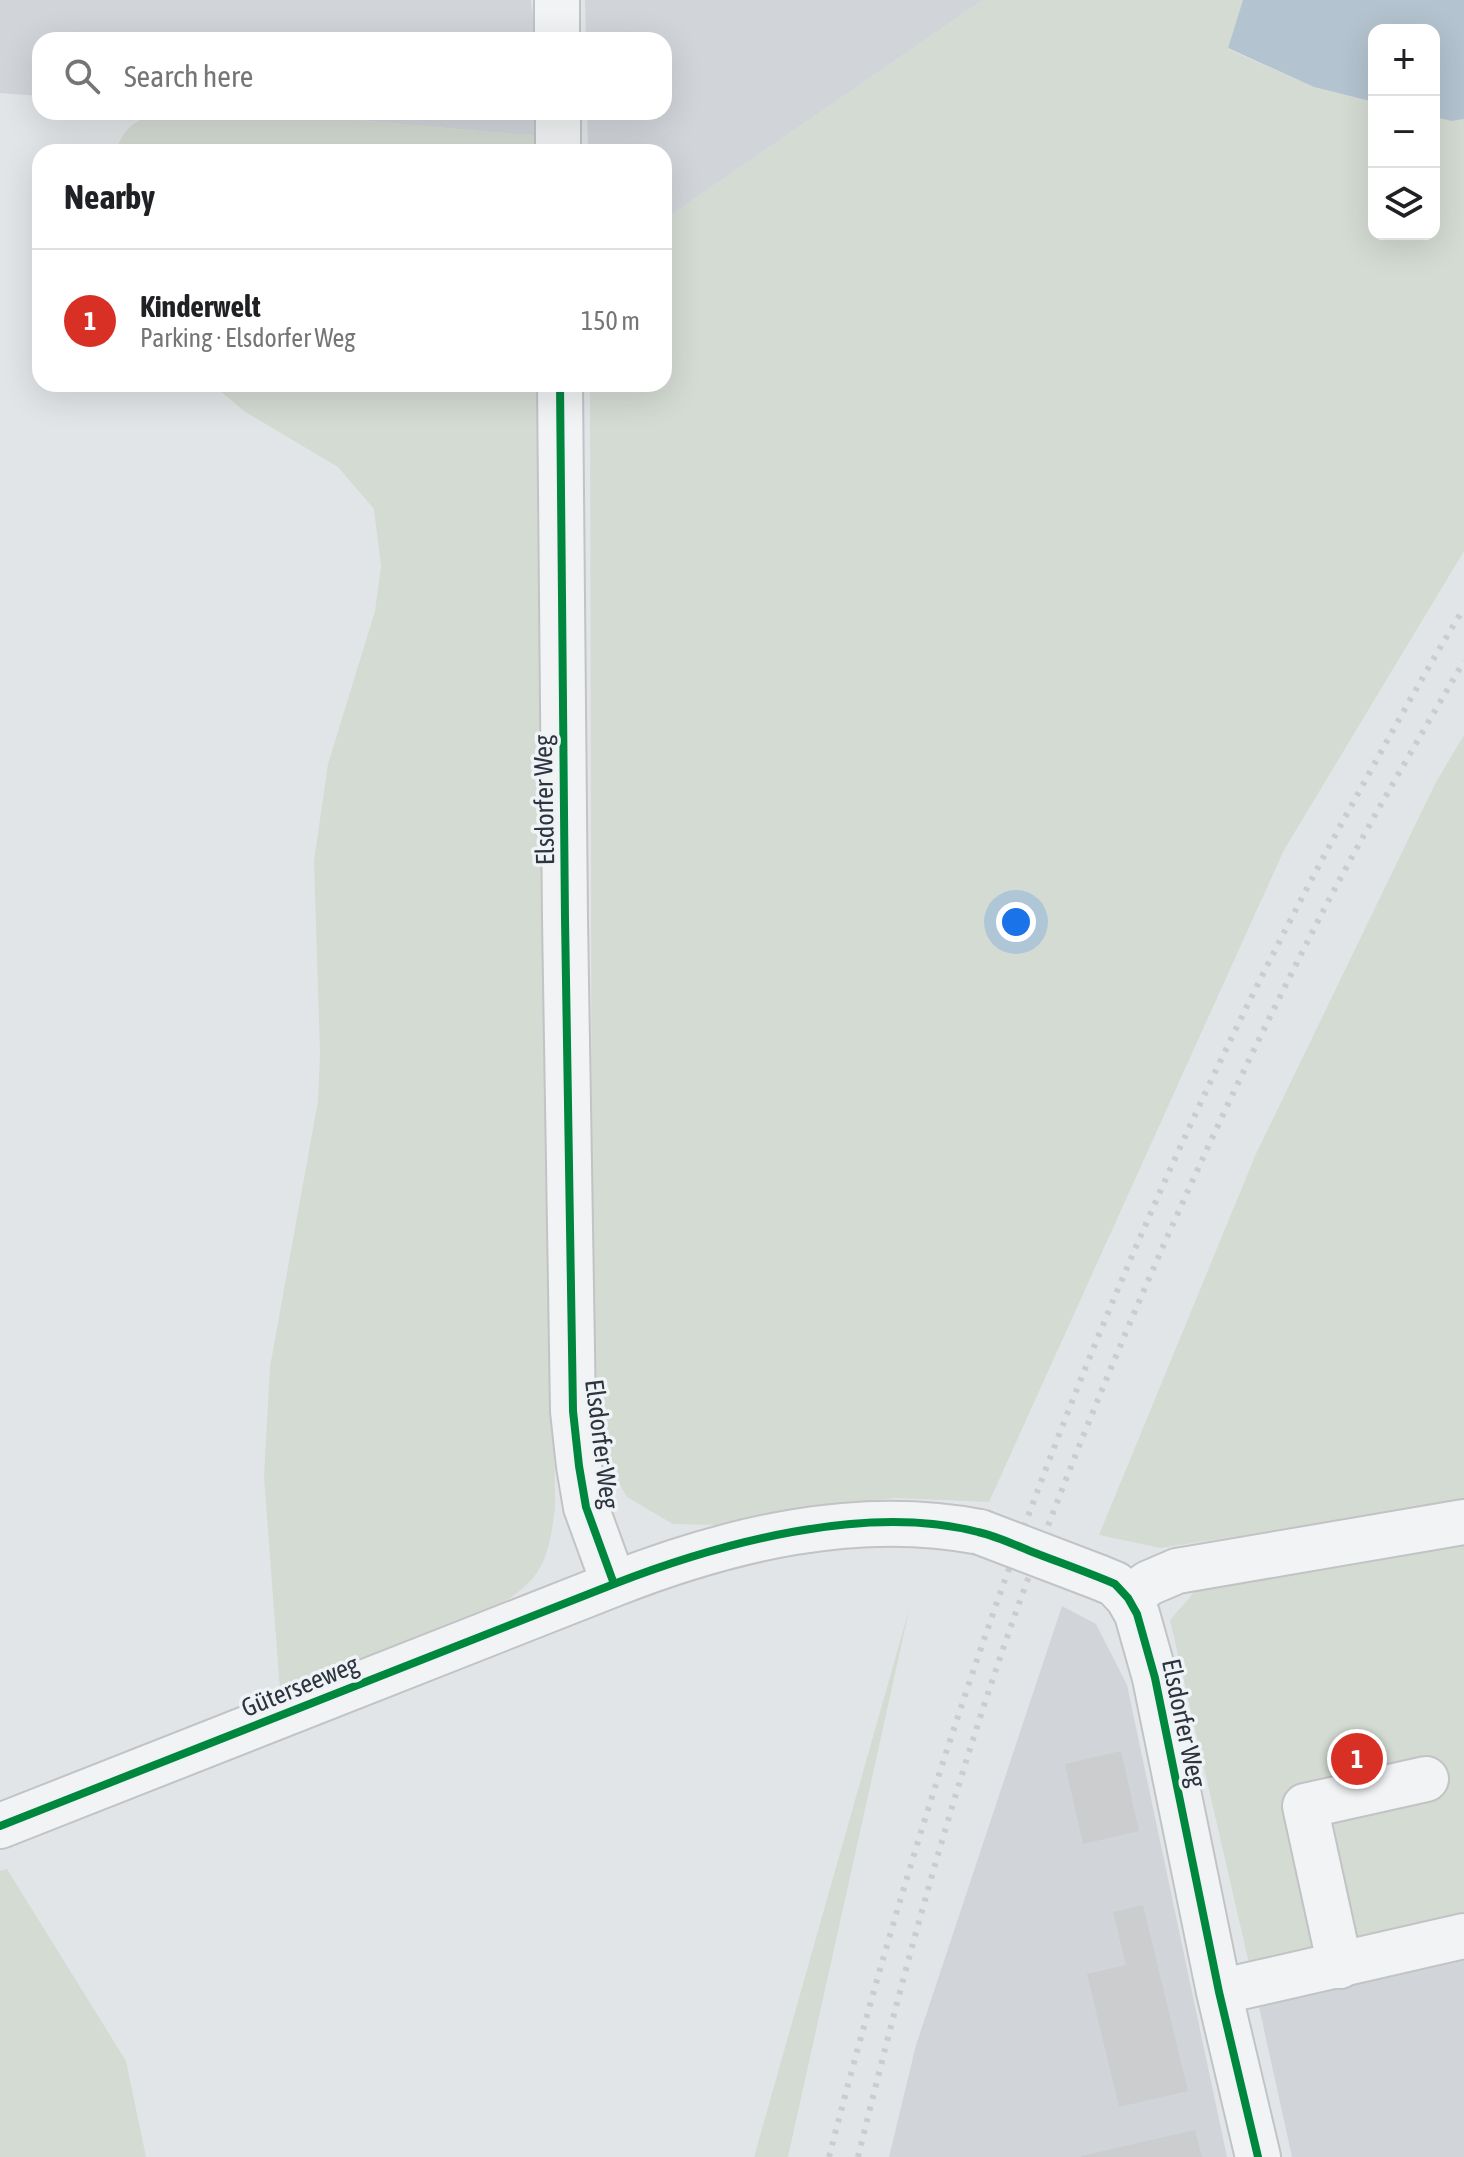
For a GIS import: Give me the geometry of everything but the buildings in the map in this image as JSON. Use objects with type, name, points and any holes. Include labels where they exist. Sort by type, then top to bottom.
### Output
[{"type":"street","points":[[557,0],[557,32]]},
{"type":"street","points":[[558,120],[558,144]]},
{"type":"street","name":"Elsdorfer Weg","points":[[560,392],[573,1399],[586,1507],[614,1584]]},
{"type":"street","points":[[614,1584],[712,1550],[819,1529],[879,1523],[953,1527],[980,1532],[1113,1587],[1149,1583],[1177,1571],[1464,1522]]},
{"type":"street","name":"Güterseeweg","points":[[0,1826],[614,1584]]},
{"type":"street","name":"Elsdorfer Weg","points":[[1113,1587],[1137,1614],[1165,1719],[1219,1992],[1258,2157]]},
{"type":"street","points":[[1340,1966],[1305,1806],[1426,1779]]},
{"type":"street","points":[[1219,1992],[1464,1936]]},
{"type":"shaded area","points":[[0,0],[531,0],[535,32],[32,32],[32,95],[0,93]]},
{"type":"shaded area","points":[[585,0],[983,0],[672,214],[672,144],[588,144],[587,120],[672,120],[672,32],[586,32]]},
{"type":"shaded area","points":[[983,0],[1243,0],[1228,49],[1314,87],[1368,100],[1368,240],[1440,240],[1440,118],[1464,119],[1464,551],[1284,850],[989,1502],[895,1498],[813,1507],[717,1525],[673,1524],[627,1497],[601,1453],[592,1398],[590,392],[672,392],[672,214]]},
{"type":"shaded area","points":[[357,120],[544,120],[546,137]]},
{"type":"shaded area","points":[[357,120],[546,137],[546,144],[119,144],[125,132],[138,121]]},
{"type":"shaded area","points":[[221,392],[548,392],[555,1508],[549,1542],[546,1555],[533,1577],[496,1607],[280,1691],[264,1476],[270,1367],[318,1101],[320,1054],[314,861],[328,764],[375,611],[381,566],[374,509],[338,467],[244,411]]},
{"type":"shaded area","points":[[1464,735],[1464,1501],[1161,1548],[1099,1535],[1255,1156],[1435,784]]},
{"type":"shaded area","points":[[1464,1545],[1464,1957],[1259,2007],[1170,1620],[1197,1589]]},
{"type":"shaded area","points":[[910,1606],[788,2157],[754,2157]]},
{"type":"shaded area","points":[[1062,1606],[1096,1624],[1127,1685],[1227,2157],[889,2157],[916,2045]]},
{"type":"shaded area","points":[[7,1869],[126,2061],[146,2157],[0,2157],[0,1871]]},
{"type":"shaded area","points":[[1464,1957],[1464,2157],[1292,2157],[1259,2007]]},
{"type":"water","points":[[1243,0],[1464,0],[1464,119],[1440,118],[1440,24],[1368,24],[1368,100],[1314,87],[1228,48]]},
{"type":"railway","points":[[829,2157],[876,1982],[928,1810],[1044,1473],[1110,1307],[1259,981],[1343,821],[1464,608]]},
{"type":"railway","points":[[858,2157],[894,2013],[977,1728],[1025,1587],[1091,1416],[1200,1164],[1279,999],[1390,788],[1464,661]]},
{"type":"cycle path","points":[[560,392],[573,1411],[586,1507],[614,1584]]},
{"type":"cycle path","points":[[0,1826],[614,1584],[699,1554],[793,1532],[841,1525],[889,1522],[935,1524],[985,1534],[1115,1584],[1137,1614],[1155,1678],[1219,1992],[1258,2157]]},
{"type":"place","name":"Kinderwelt","points":[[1357,1759]]}]
